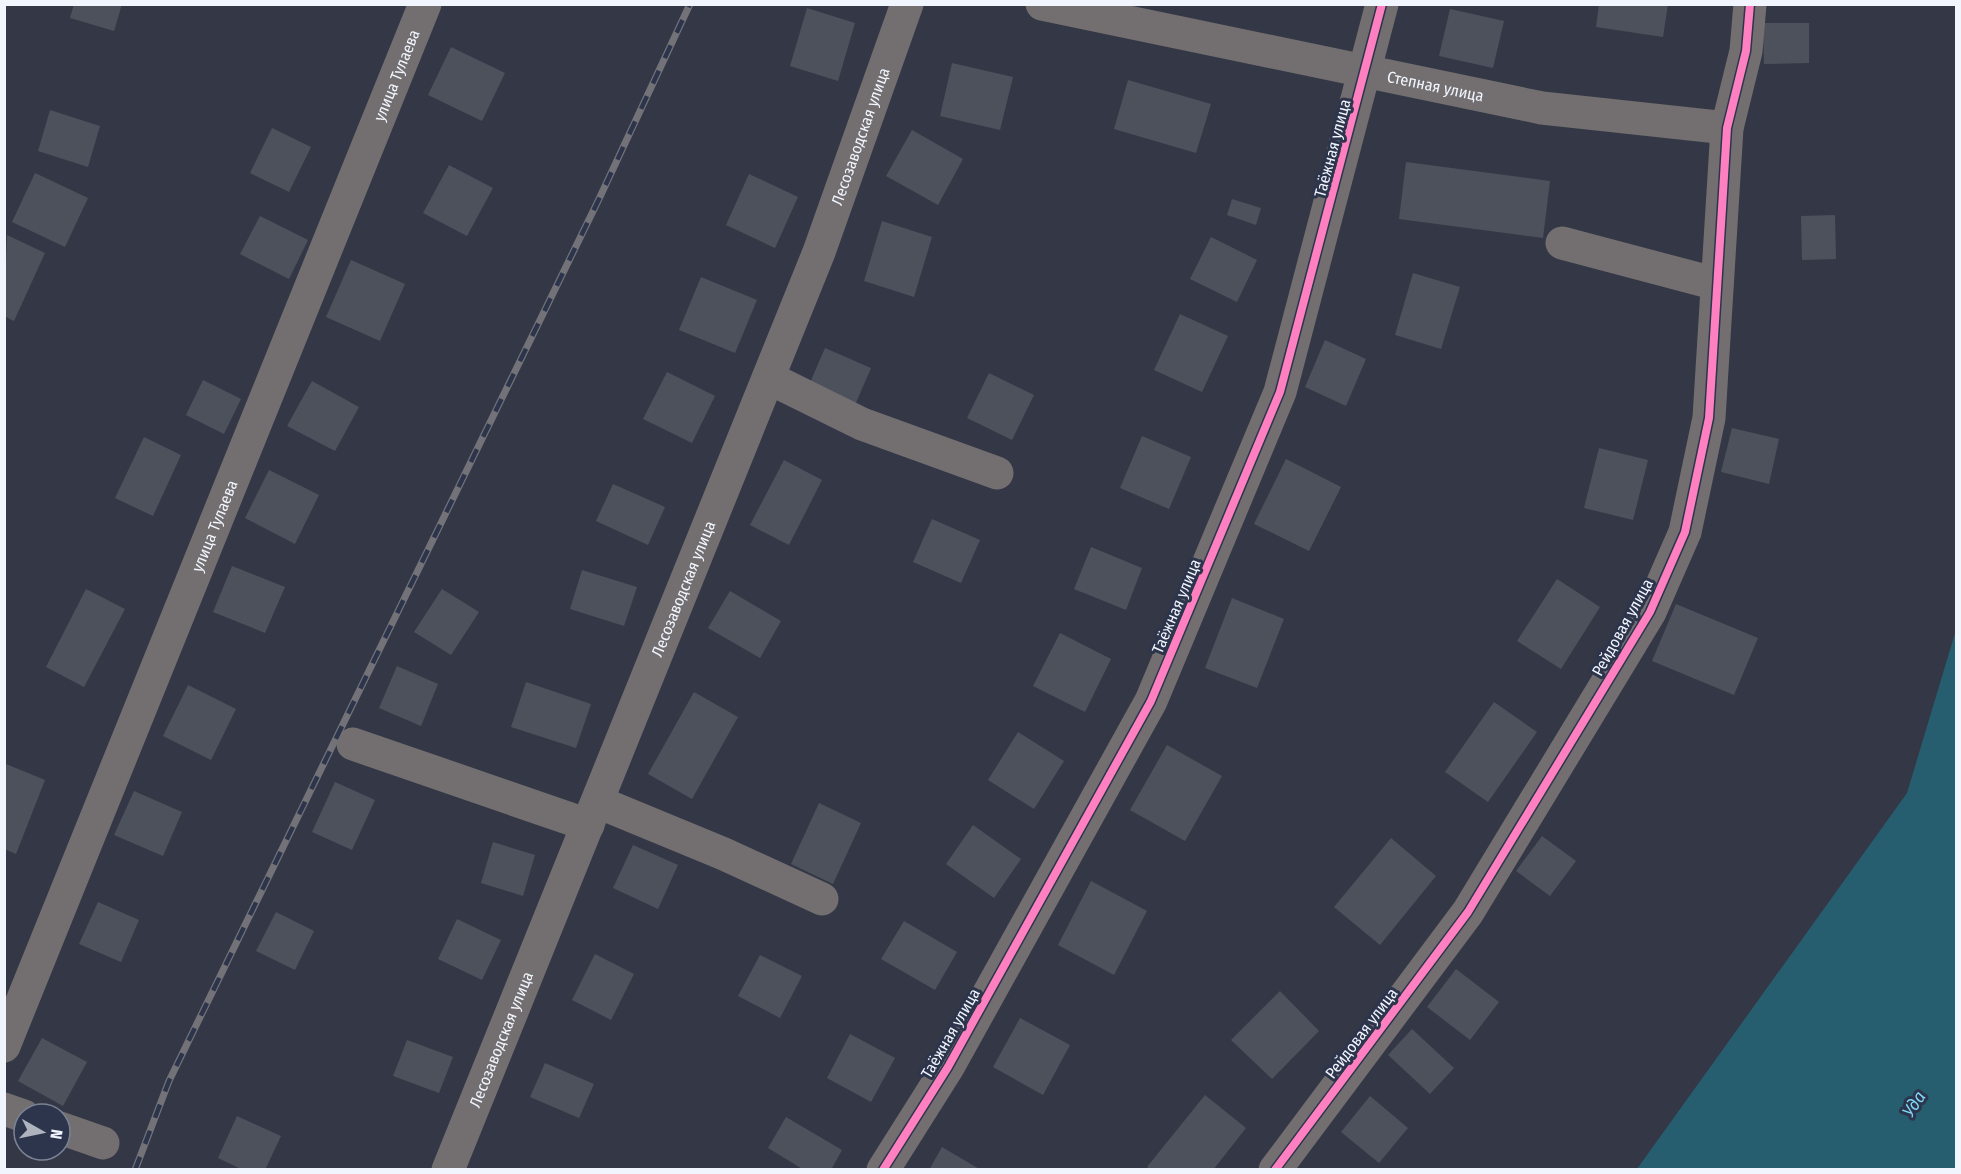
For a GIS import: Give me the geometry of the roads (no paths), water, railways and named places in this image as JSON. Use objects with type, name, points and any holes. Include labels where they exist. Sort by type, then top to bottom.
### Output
[{"type":"street","name":"улица Тулаева","points":[[4,1046],[425,4]]},
{"type":"street","name":"Лесозаводская улица","points":[[448,1170],[819,252],[907,4]]},
{"type":"street","name":"Степная улица","points":[[1042,4],[1542,108],[1726,128]]},
{"type":"street","name":"Таёжная улица","points":[[883,1170],[948,1066],[1151,701],[1280,392],[1367,70],[1382,4]]},
{"type":"street","name":"Рейдовая улица","points":[[1275,1170],[1468,912],[1650,612],[1685,532],[1709,418],[1726,128],[1746,51],[1750,4]]},
{"type":"street","points":[[1562,243],[1717,284]]},
{"type":"street","points":[[769,378],[862,424],[998,473]]},
{"type":"street","points":[[353,744],[593,813],[724,854],[822,899]]},
{"type":"street","points":[[72,1132],[103,1143]]},
{"type":"water","name":"Уда","points":[[1956,630],[1956,1169],[1637,1169],[1907,793]]},
{"type":"railway","points":[[135,1170],[169,1081],[599,199],[690,4]]}]
